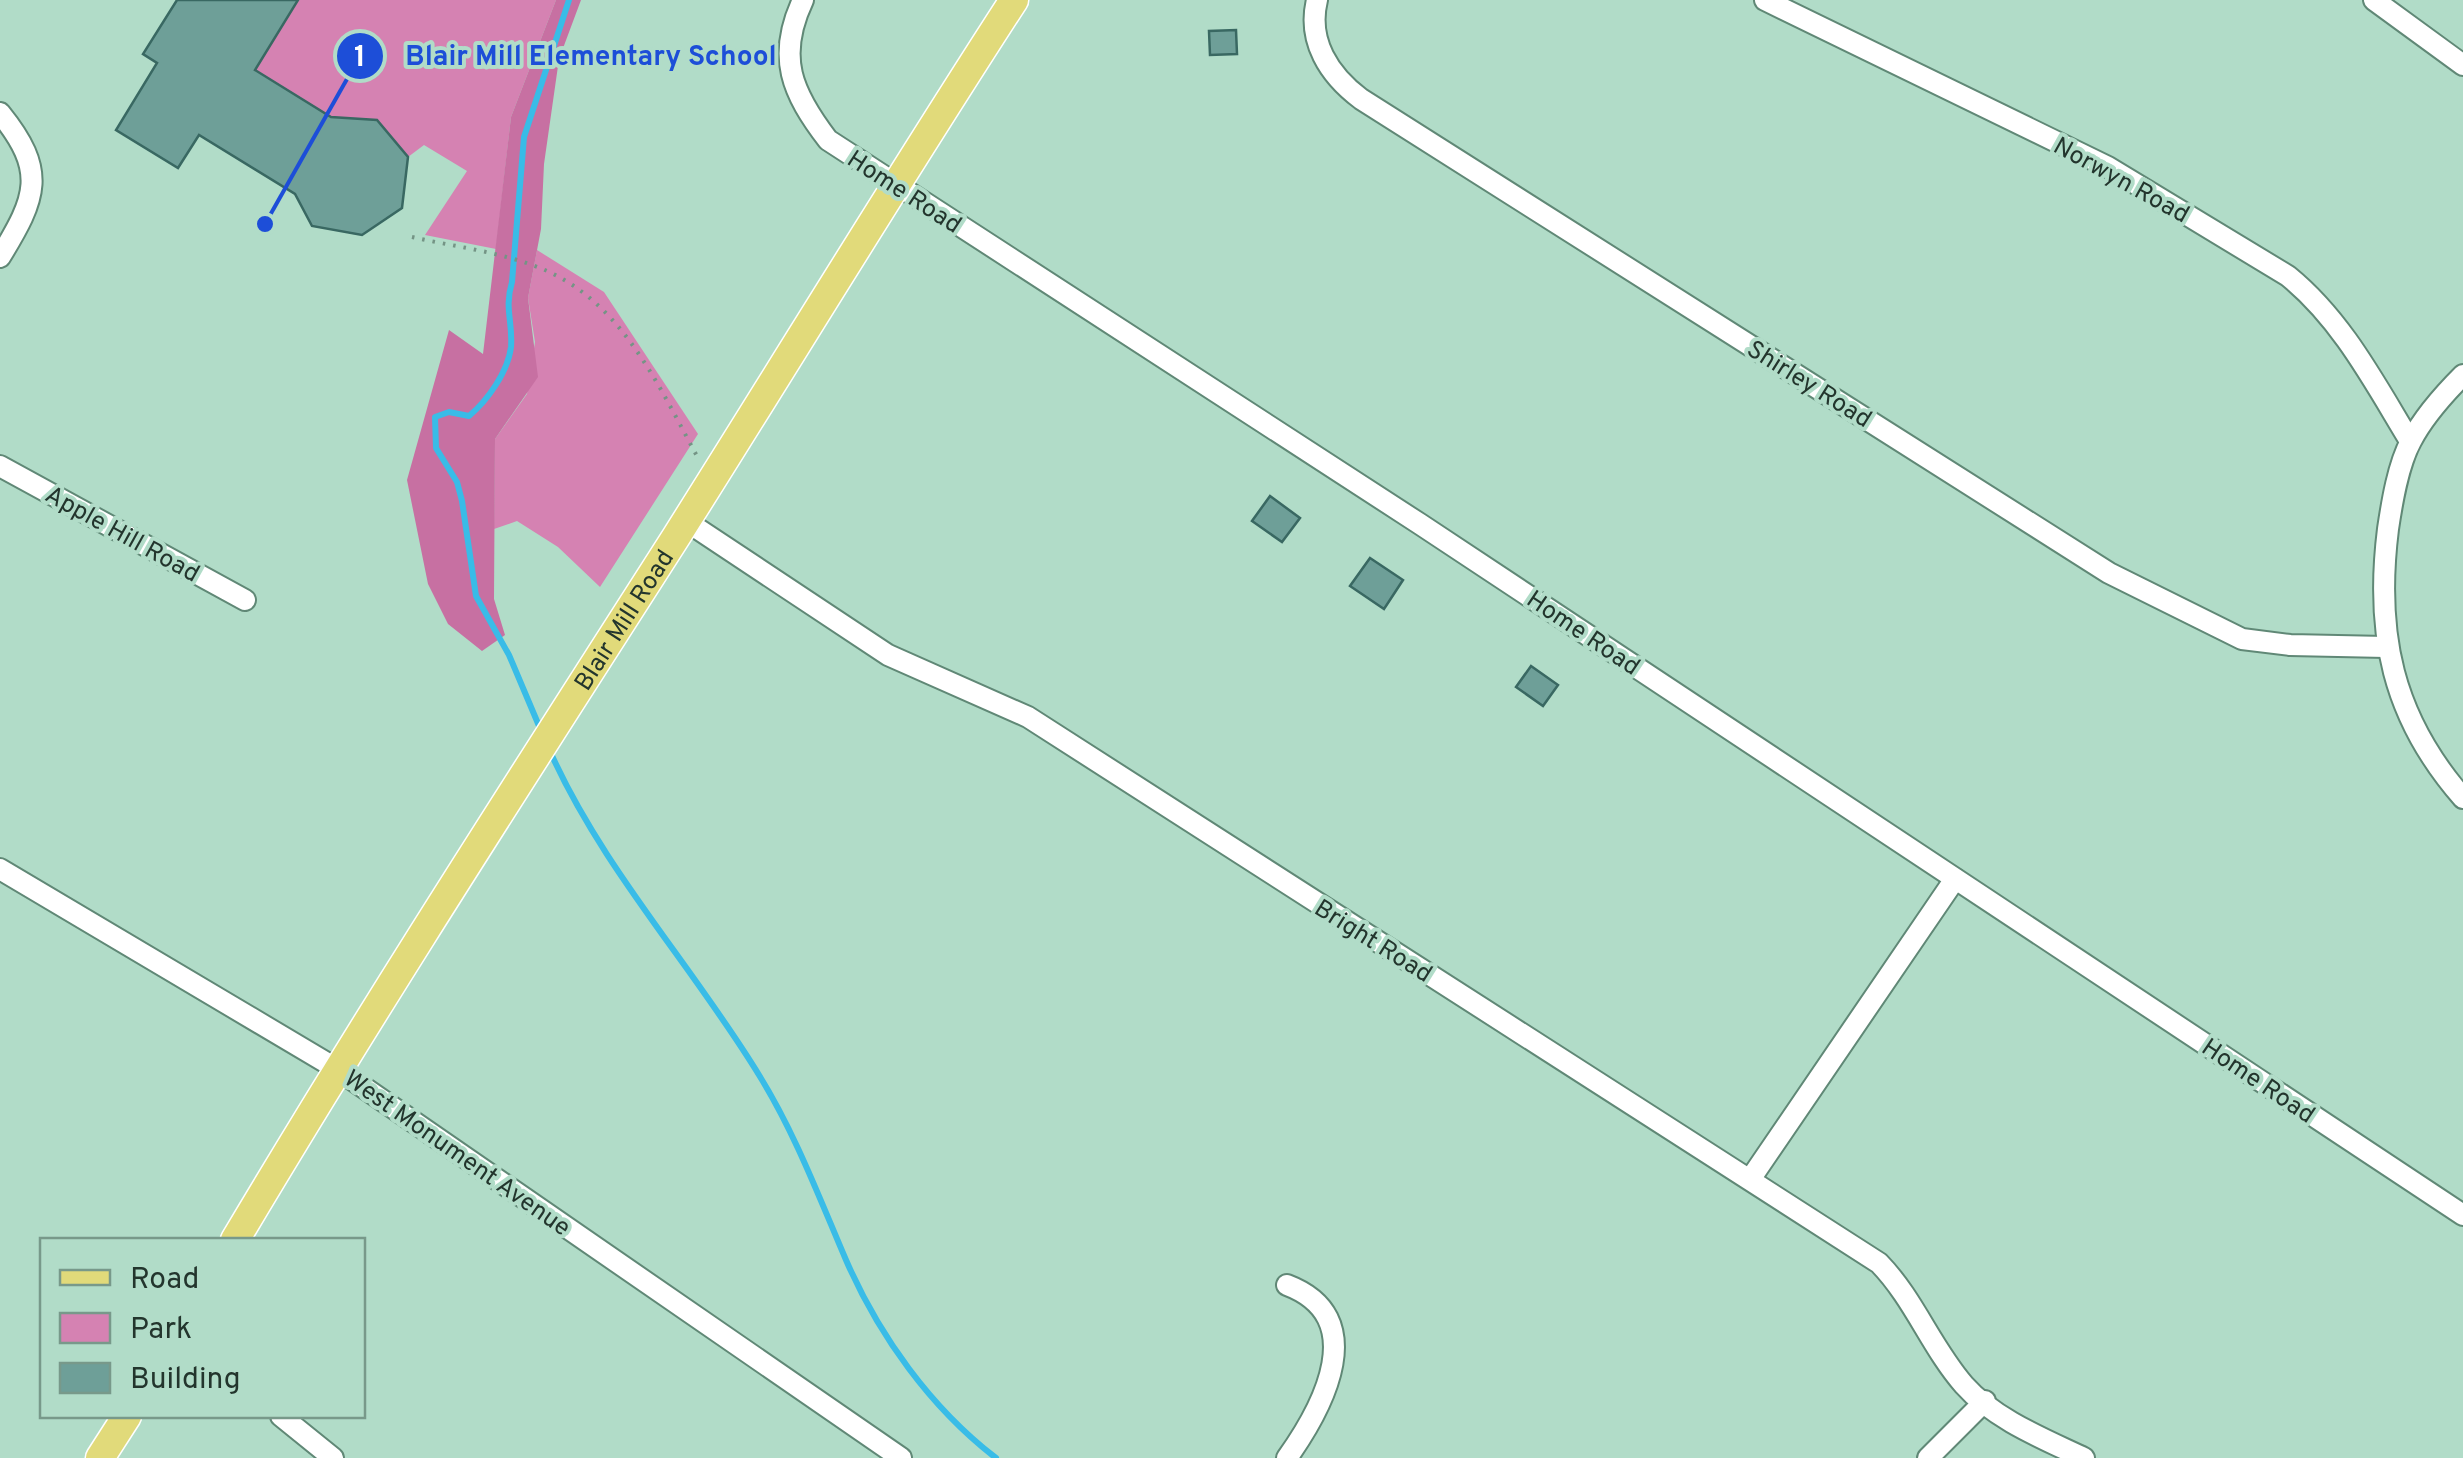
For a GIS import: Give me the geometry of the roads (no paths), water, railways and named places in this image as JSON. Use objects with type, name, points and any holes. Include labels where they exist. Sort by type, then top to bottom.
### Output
[{"type":"main road","name":"Blair Mill Road","points":[[236,1238],[337,1069],[1014,0]]},
{"type":"main road","points":[[100,1458],[126,1418]]},
{"type":"street","name":"Home Road","points":[[803,0],[791,30],[790,71],[800,104],[828,140],[1420,524],[2463,1216]]},
{"type":"street","name":"Shirley Road","points":[[1317,0],[1315,25],[1325,61],[1335,76],[1361,99],[2109,573],[2242,639],[2290,645],[2386,646]]},
{"type":"street","name":"Norwyn Road","points":[[1766,0],[2108,167],[2288,276],[2313,296],[2337,324],[2410,441]]},
{"type":"street","points":[[2374,0],[2463,65]]},
{"type":"street","points":[[0,113],[20,137],[32,170],[26,213],[0,257]]},
{"type":"street","points":[[2463,375],[2410,441],[2392,505],[2383,571],[2386,646],[2410,720],[2444,777],[2463,798]]},
{"type":"street","name":"Apple Hill Road","points":[[0,466],[245,600]]},
{"type":"street","name":"Bright Road","points":[[686,521],[888,655],[1028,716],[1879,1263],[1902,1287],[1966,1387],[2017,1426],[2084,1458]]},
{"type":"street","name":"West Monument Avenue","points":[[0,870],[337,1069],[901,1458]]},
{"type":"street","points":[[1751,1178],[1954,878]]},
{"type":"street","points":[[1287,1285],[1321,1304],[1331,1322],[1334,1342],[1327,1386],[1307,1430],[1287,1458]]},
{"type":"street","points":[[1928,1458],[1985,1401]]},
{"type":"street","points":[[284,1418],[333,1458]]},
{"type":"waterway","points":[[542,733],[509,655],[476,596],[462,501],[457,482],[436,448],[435,417],[449,412],[469,416],[496,385],[509,357],[509,300],[524,137],[569,0]]},
{"type":"waterway","points":[[549,749],[594,834],[733,1034],[772,1097],[859,1288],[891,1343],[950,1417],[996,1458]]},
{"type":"place","name":"Blair Mill Elementary School","points":[[265,224]]}]
